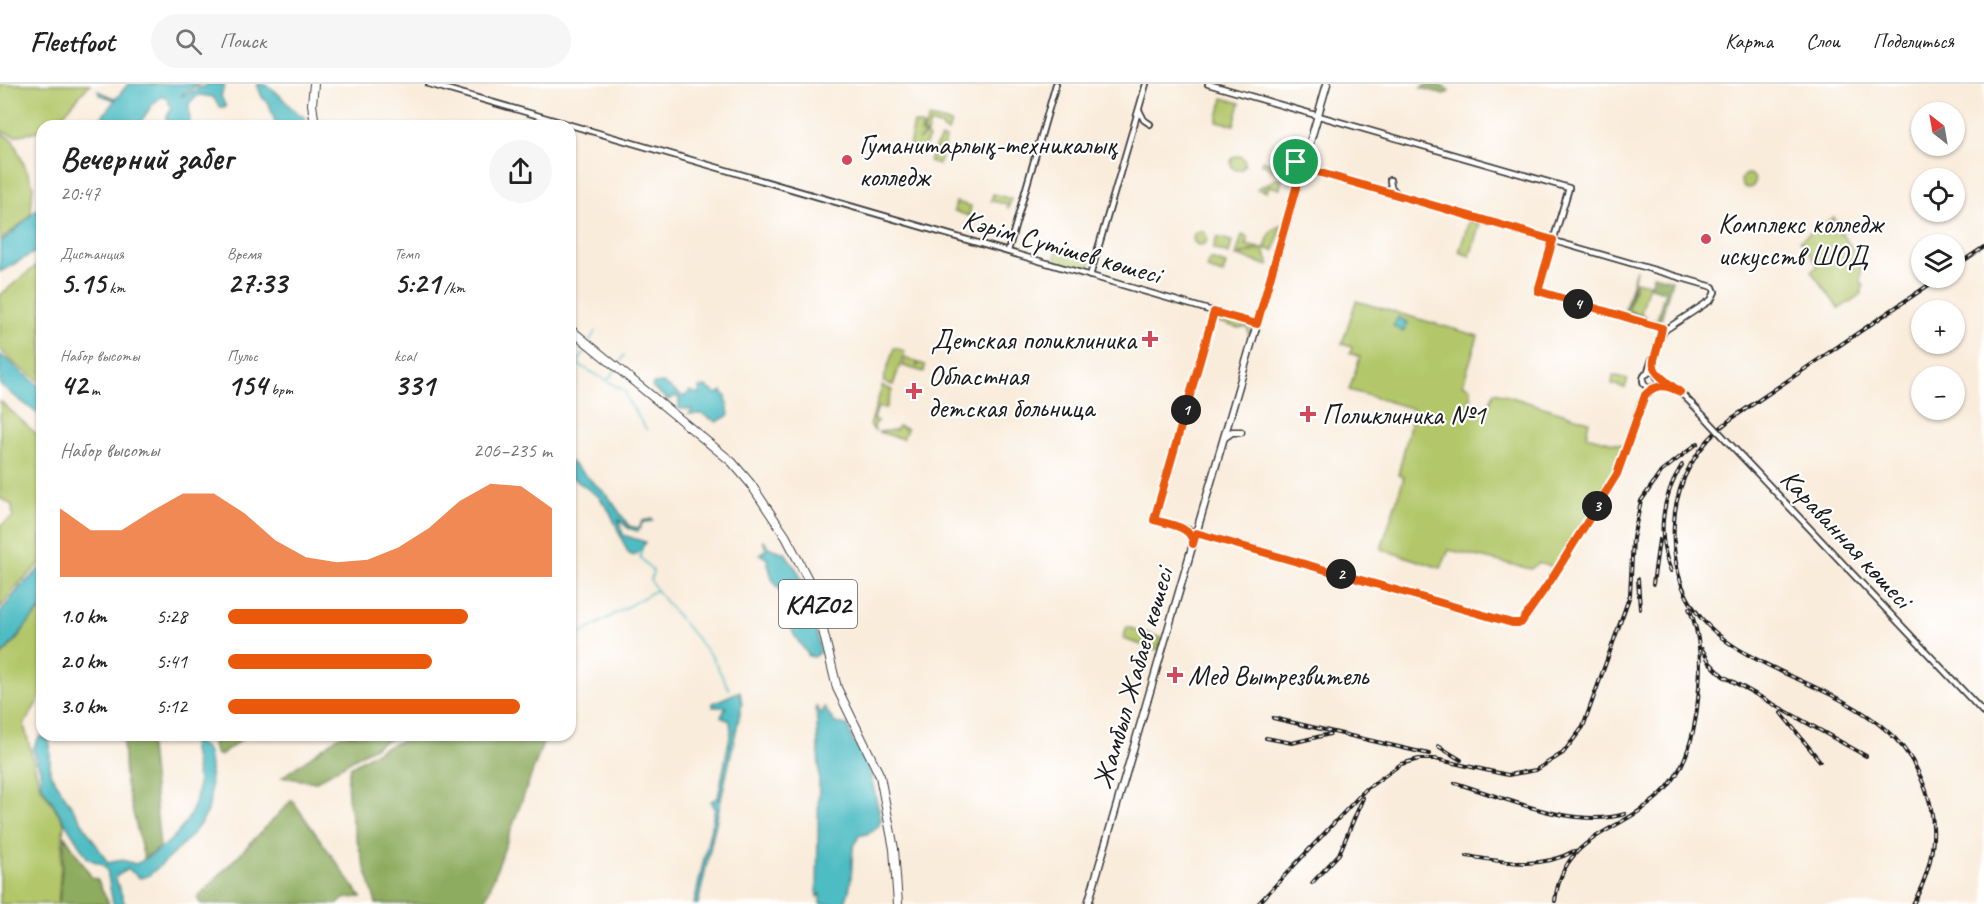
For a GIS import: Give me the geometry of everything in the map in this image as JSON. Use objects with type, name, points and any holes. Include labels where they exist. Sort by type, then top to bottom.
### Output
[{"type":"highway","points":[[314,84],[312,104],[314,120]]},
{"type":"highway","name":"KAZ02","points":[[576,333],[738,468],[802,564],[816,599],[837,688],[880,776],[894,849],[898,904]]},
{"type":"main road","name":"Кәрім Сүтішев көшесі","points":[[429,84],[552,120]]},
{"type":"main road","points":[[1008,251],[1056,84]]},
{"type":"main road","points":[[1090,276],[1146,84]]},
{"type":"main road","points":[[1208,84],[1569,188],[1538,291],[1661,327]]},
{"type":"main road","name":"Жамбыл Жабаев көшесі","points":[[1088,904],[1327,84]]},
{"type":"main road","points":[[1139,107],[1144,120],[1150,124]]},
{"type":"main road","name":"Кәрім Сүтішев көшесі","points":[[576,127],[1257,324]]},
{"type":"main road","points":[[1306,155],[1306,165],[1314,171]]},
{"type":"main road","points":[[1298,181],[1297,174],[1287,164],[1300,161],[1306,155]]},
{"type":"main road","points":[[1302,168],[1713,287],[1715,292],[1713,298],[1665,330],[1659,340]]},
{"type":"main road","points":[[1298,181],[1305,172],[1314,171]]},
{"type":"main road","points":[[1390,180],[1391,188],[1399,196]]},
{"type":"main road","points":[[1214,312],[1154,520],[1512,623],[1520,623],[1526,618],[1617,474],[1641,402],[1643,382],[1661,327]]},
{"type":"main road","points":[[1641,402],[1658,383],[1653,361],[1661,327]]},
{"type":"main road","points":[[1647,374],[1657,376]]},
{"type":"main road","name":"Караванная көшесі","points":[[1657,376],[1680,392],[1704,416],[1984,713]]},
{"type":"main road","points":[[1643,382],[1646,387],[1665,386],[1680,392]]},
{"type":"main road","points":[[1223,440],[1232,432],[1241,432],[1234,428],[1230,416]]},
{"type":"main road","points":[[1185,529],[1193,538],[1193,544]]},
{"type":"green space","points":[[0,84],[90,84],[58,120],[36,120],[36,131],[15,136],[0,131]]},
{"type":"green space","points":[[1428,84],[1445,87],[1449,92],[1444,94],[1421,88]]},
{"type":"green space","points":[[1223,98],[1240,103],[1234,125],[1217,121]]},
{"type":"green space","points":[[929,118],[951,123],[948,132],[943,130],[943,127],[930,123],[927,134],[922,133]]},
{"type":"green space","points":[[914,123],[923,126],[921,133],[925,135],[918,140],[926,135],[929,138],[921,153],[913,151],[913,148],[909,146]]},
{"type":"green space","points":[[0,133],[13,140],[33,185],[31,212],[27,219],[0,240]]},
{"type":"green space","points":[[941,138],[946,139],[939,164],[929,161],[932,154],[936,155],[937,150],[934,149]]},
{"type":"green space","points":[[1235,156],[1241,156],[1245,163],[1241,170],[1235,170],[1231,166],[1231,160]]},
{"type":"green space","points":[[1262,160],[1286,167],[1283,176],[1262,164]]},
{"type":"green space","points":[[1745,174],[1751,174],[1755,181],[1751,188],[1745,188],[1741,184],[1741,178]]},
{"type":"green space","points":[[1277,178],[1282,179],[1280,189],[1269,186],[1267,192],[1257,189],[1263,185],[1265,189],[1267,184]]},
{"type":"green space","points":[[993,194],[1011,199],[1008,209],[1007,204],[991,201]]},
{"type":"green space","points":[[956,202],[971,206],[969,216],[954,211]]},
{"type":"green space","points":[[1834,217],[1842,234],[1857,255],[1861,272],[1860,283],[1863,286],[1861,294],[1839,309],[1811,271],[1818,266],[1800,240]]},
{"type":"green space","points":[[1469,221],[1480,224],[1470,256],[1459,252]]},
{"type":"green space","points":[[1282,224],[1274,251],[1265,248],[1270,232]]},
{"type":"green space","points":[[1197,231],[1203,231],[1207,238],[1203,245],[1197,245],[1193,241],[1193,235]]},
{"type":"green space","points":[[1242,235],[1248,237],[1246,245],[1259,248],[1236,256]]},
{"type":"green space","points":[[1217,237],[1232,241],[1229,254],[1213,249]]},
{"type":"green space","points":[[1058,246],[1093,255],[1088,271],[1054,261]]},
{"type":"green space","points":[[1262,249],[1264,249],[1269,266],[1238,256]]},
{"type":"green space","points":[[1210,259],[1226,264],[1223,274],[1207,269]]},
{"type":"green space","points":[[36,266],[36,379],[14,363],[0,349],[0,295]]},
{"type":"green space","points":[[1636,269],[1628,310],[1647,319],[1624,313]]},
{"type":"green space","points":[[1653,275],[1672,280],[1660,323],[1649,320],[1657,320],[1665,291],[1650,287]]},
{"type":"green space","points":[[1636,281],[1649,284],[1641,313],[1647,318],[1628,310]]},
{"type":"green space","points":[[1356,301],[1478,336],[1463,384],[1471,388],[1471,408],[1485,411],[1495,392],[1589,421],[1586,436],[1626,446],[1620,462],[1556,568],[1538,563],[1531,569],[1449,550],[1441,568],[1381,549],[1404,477],[1398,475],[1414,409],[1349,390],[1360,357],[1350,353],[1352,347],[1342,344]]},
{"type":"green space","points":[[1218,317],[1251,327],[1249,337],[1247,327],[1238,328],[1216,321]]},
{"type":"green space","points":[[894,348],[905,351],[893,385],[883,382]]},
{"type":"green space","points":[[905,358],[917,362],[917,367],[919,363],[925,365],[924,372],[903,366]]},
{"type":"green space","points":[[1613,375],[1628,379],[1625,388],[1612,384]]},
{"type":"green space","points":[[882,386],[892,390],[886,408],[878,407],[874,419],[878,421],[874,426],[875,431],[870,426]]},
{"type":"green space","points":[[0,401],[36,434],[36,568],[17,586],[0,608],[0,526],[13,517],[12,505],[0,498]]},
{"type":"green space","points":[[898,426],[907,429],[903,439],[878,432],[896,430]]},
{"type":"green space","points":[[36,615],[36,704],[24,725],[40,786],[64,822],[58,904],[0,904],[0,657],[18,638],[28,622]]},
{"type":"green space","points":[[1127,627],[1162,638],[1158,650],[1123,639]]},
{"type":"green space","points":[[123,741],[149,741],[160,847],[144,858],[125,780]]},
{"type":"green space","points":[[212,741],[239,741],[220,756],[215,753]]},
{"type":"green space","points":[[333,741],[386,741],[315,782],[282,777]]},
{"type":"green space","points":[[401,741],[544,741],[484,904],[376,904],[351,816],[348,781],[350,767],[381,749]]},
{"type":"green space","points":[[292,800],[361,897],[345,898],[338,904],[201,904],[197,898]]},
{"type":"green space","points":[[65,836],[92,878],[97,879],[109,904],[59,904]]},
{"type":"water","points":[[128,84],[200,84],[182,96],[209,84],[225,84],[221,96],[226,107],[220,107],[213,97],[199,95],[189,103],[190,120],[167,120],[171,109],[167,98],[162,96],[152,105],[142,120],[100,120],[115,100],[100,95],[98,91],[116,99]]},
{"type":"water","points":[[257,84],[265,85],[277,92],[305,120],[274,120],[269,104],[262,97]]},
{"type":"water","points":[[36,211],[36,251],[0,272],[0,242]]},
{"type":"water","points":[[1398,317],[1408,323],[1403,332],[1393,326]]},
{"type":"water","points":[[0,354],[36,383],[36,412],[0,385]]},
{"type":"water","points":[[663,383],[684,397],[690,391],[699,394],[699,388],[706,387],[717,394],[722,391],[726,397],[729,415],[717,422],[702,414],[689,414],[692,409],[679,409],[679,399],[675,396],[668,400],[652,387],[653,384]]},
{"type":"water","points":[[576,467],[608,496],[629,526],[639,528],[642,521],[652,519],[653,521],[643,522],[638,531],[628,528],[619,520],[623,535],[645,542],[641,550],[633,556],[628,553],[610,512],[599,497],[576,480]]},
{"type":"water","points":[[763,540],[770,548],[785,553],[799,573],[815,621],[820,652],[814,657],[809,656],[794,635],[782,601],[782,593],[772,579],[767,559],[760,554],[766,550]]},
{"type":"water","points":[[36,572],[36,615],[0,656],[0,613],[19,588]]},
{"type":"water","points":[[740,691],[742,704],[698,904],[694,904],[715,809],[711,801],[718,798],[731,731],[730,721],[721,717],[726,707],[713,707],[713,703]]},
{"type":"water","points":[[816,705],[821,715],[824,707],[835,723],[848,725],[852,739],[867,760],[881,819],[875,829],[858,836],[853,849],[850,884],[844,904],[820,904],[820,894],[817,897],[819,769]]},
{"type":"water","points":[[37,741],[48,741],[50,773],[108,863],[122,860],[136,864],[158,851],[178,833],[192,811],[196,799],[198,781],[192,744],[198,742],[207,750],[208,756],[210,797],[208,810],[204,819],[181,846],[148,876],[140,878],[128,869],[115,877],[125,904],[113,904],[107,870],[102,864],[88,859],[41,784],[40,770],[33,749]]},
{"type":"waterway","points":[[590,341],[595,331]]},
{"type":"waterway","points":[[577,364],[587,348]]},
{"type":"waterway","points":[[619,365],[624,355]]},
{"type":"waterway","points":[[576,363],[625,391],[628,401],[647,430]]},
{"type":"waterway","points":[[607,381],[616,369]]},
{"type":"waterway","points":[[642,549],[640,557],[653,571],[651,581],[656,590],[712,657],[729,689]]},
{"type":"waterway","points":[[576,637],[656,590]]},
{"type":"railway","points":[[1965,260],[1984,247]]},
{"type":"railway","points":[[1913,904],[1928,868],[1933,842],[1930,803],[1914,763],[1894,737],[1854,707],[1747,654],[1716,633],[1692,606],[1677,570],[1674,523],[1679,492],[1684,478],[1699,452],[1719,429],[1924,288]]},
{"type":"railway","points":[[1258,904],[1365,790],[1401,764],[1419,759],[1435,759],[1508,775],[1536,770],[1563,753],[1583,727],[1630,595],[1633,538],[1641,501],[1661,472],[1698,443]]},
{"type":"railway","points":[[1671,571],[1666,558],[1663,517],[1670,490],[1682,465]]},
{"type":"railway","points":[[1653,584],[1659,540]]},
{"type":"railway","points":[[1638,579],[1640,609]]},
{"type":"railway","points":[[1555,901],[1560,879],[1569,862],[1581,848],[1644,808],[1660,795],[1683,763],[1692,738],[1700,676],[1700,653],[1689,608]]},
{"type":"railway","points":[[1702,649],[1710,663],[1723,676],[1866,756]]},
{"type":"railway","points":[[1781,713],[1820,761]]},
{"type":"railway","points":[[1273,718],[1429,754]]},
{"type":"railway","points":[[1266,738],[1292,743],[1330,734]]},
{"type":"railway","points":[[1438,746],[1461,760]]},
{"type":"railway","points":[[1455,783],[1562,815],[1605,818],[1625,814]]},
{"type":"railway","points":[[1312,883],[1339,854],[1363,798]]},
{"type":"railway","points":[[1467,856],[1535,863],[1548,861],[1574,851]]},
{"type":"place","name":"Гуманитарлық-техникалық колледж","points":[[847,160]]},
{"type":"place","name":"Комплекс колледж искусств ШОД","points":[[1706,239]]},
{"type":"place","name":"Детская поликлиника","points":[[1150,339]]},
{"type":"place","name":"Областная детская больница","points":[[914,391]]},
{"type":"place","name":"Поликлиника №1","points":[[1308,414]]},
{"type":"place","name":"Мед Вытрезвитель","points":[[1175,675]]},
{"type":"route","points":[[1306,155],[1306,165],[1314,171],[1553,240],[1538,291],[1662,328],[1653,364],[1654,370],[1657,376],[1680,392],[1660,386],[1653,387],[1645,395],[1617,474],[1553,577],[1521,623],[1512,623],[1196,533],[1193,544],[1193,538],[1187,530],[1154,520],[1214,312],[1257,324],[1298,181],[1297,174],[1287,164],[1296,162],[1306,155]]}]
